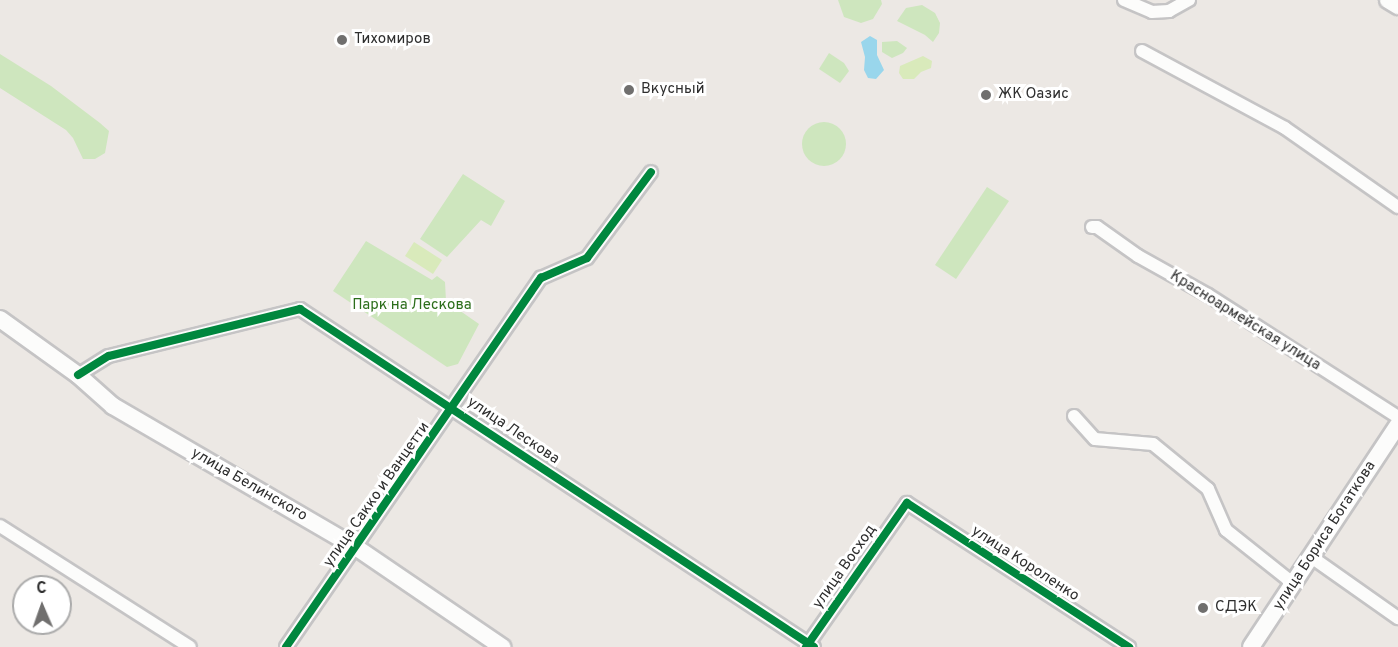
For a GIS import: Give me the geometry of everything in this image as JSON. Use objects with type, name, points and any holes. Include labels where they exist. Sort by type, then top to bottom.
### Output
[{"type":"street","points":[[1124,0],[1152,12],[1169,11],[1189,0]]},
{"type":"street","points":[[1388,0],[1398,6]]},
{"type":"street","points":[[1142,51],[1285,128],[1398,207]]},
{"type":"street","name":"улица Сакко и Ванцетти","points":[[286,647],[357,548],[541,278],[587,258],[651,172]]},
{"type":"street","name":"Красноармейская улица","points":[[1092,227],[1097,227],[1138,256],[1218,301],[1398,417]]},
{"type":"street","name":"улица Лескова","points":[[78,375],[109,356],[300,309],[452,407],[809,646]]},
{"type":"street","name":"улица Белинского","points":[[1,323],[78,375],[113,406],[357,548],[502,647]]},
{"type":"street","points":[[1074,416],[1095,440],[1154,444],[1208,489],[1226,530],[1294,584]]},
{"type":"street","name":"улица Бориса Богаткова","points":[[1251,647],[1398,425]]},
{"type":"street","name":"улица Восход","points":[[809,646],[907,503]]},
{"type":"street","name":"улица Короленко","points":[[907,503],[1129,647]]},
{"type":"street","points":[[0,526],[190,647]]},
{"type":"street","points":[[1310,556],[1398,618]]},
{"type":"green space","points":[[838,0],[881,0],[882,4],[873,19],[861,23],[844,17]]},
{"type":"green space","points":[[922,5],[935,13],[940,23],[939,33],[933,42],[925,35],[897,21],[906,8]]},
{"type":"green space","points":[[897,41],[907,48],[903,53],[892,58],[882,52],[882,42]]},
{"type":"green space","points":[[829,53],[844,63],[849,71],[840,83],[819,69]]},
{"type":"green space","points":[[0,54],[51,86],[109,131],[105,153],[95,159],[83,159],[73,138],[66,130],[0,88]]},
{"type":"green space","points":[[923,56],[932,61],[931,68],[921,72],[914,79],[903,79],[899,73],[900,66]]},
{"type":"green space","points":[[824,122],[833,123],[840,128],[845,135],[845,153],[840,160],[833,165],[824,166],[815,165],[808,160],[803,153],[802,144],[803,135],[808,128],[815,123]]},
{"type":"green space","points":[[463,174],[505,201],[491,226],[481,220],[447,257],[420,239]]},
{"type":"green space","points":[[987,187],[1009,201],[956,279],[935,265]]},
{"type":"green space","name":"Парк на Лескова","points":[[366,241],[432,280],[437,276],[445,282],[446,301],[479,324],[458,364],[447,367],[333,291]]},
{"type":"green space","points":[[414,242],[442,260],[433,274],[405,256]]},
{"type":"water","points":[[870,36],[877,40],[877,55],[884,70],[876,79],[868,78],[864,70],[865,57],[861,42]]},
{"type":"cycle path","points":[[286,647],[541,278],[587,258],[651,172]]},
{"type":"cycle path","points":[[78,375],[109,356],[300,309],[814,647]]},
{"type":"cycle path","points":[[806,647],[907,503],[1129,647]]},
{"type":"place","name":"Тихомиров","points":[[342,40]]},
{"type":"place","name":"Вкусный","points":[[629,90]]},
{"type":"place","name":"ЖК Оазис","points":[[986,95]]},
{"type":"place","name":"СДЭК","points":[[1203,608]]}]
